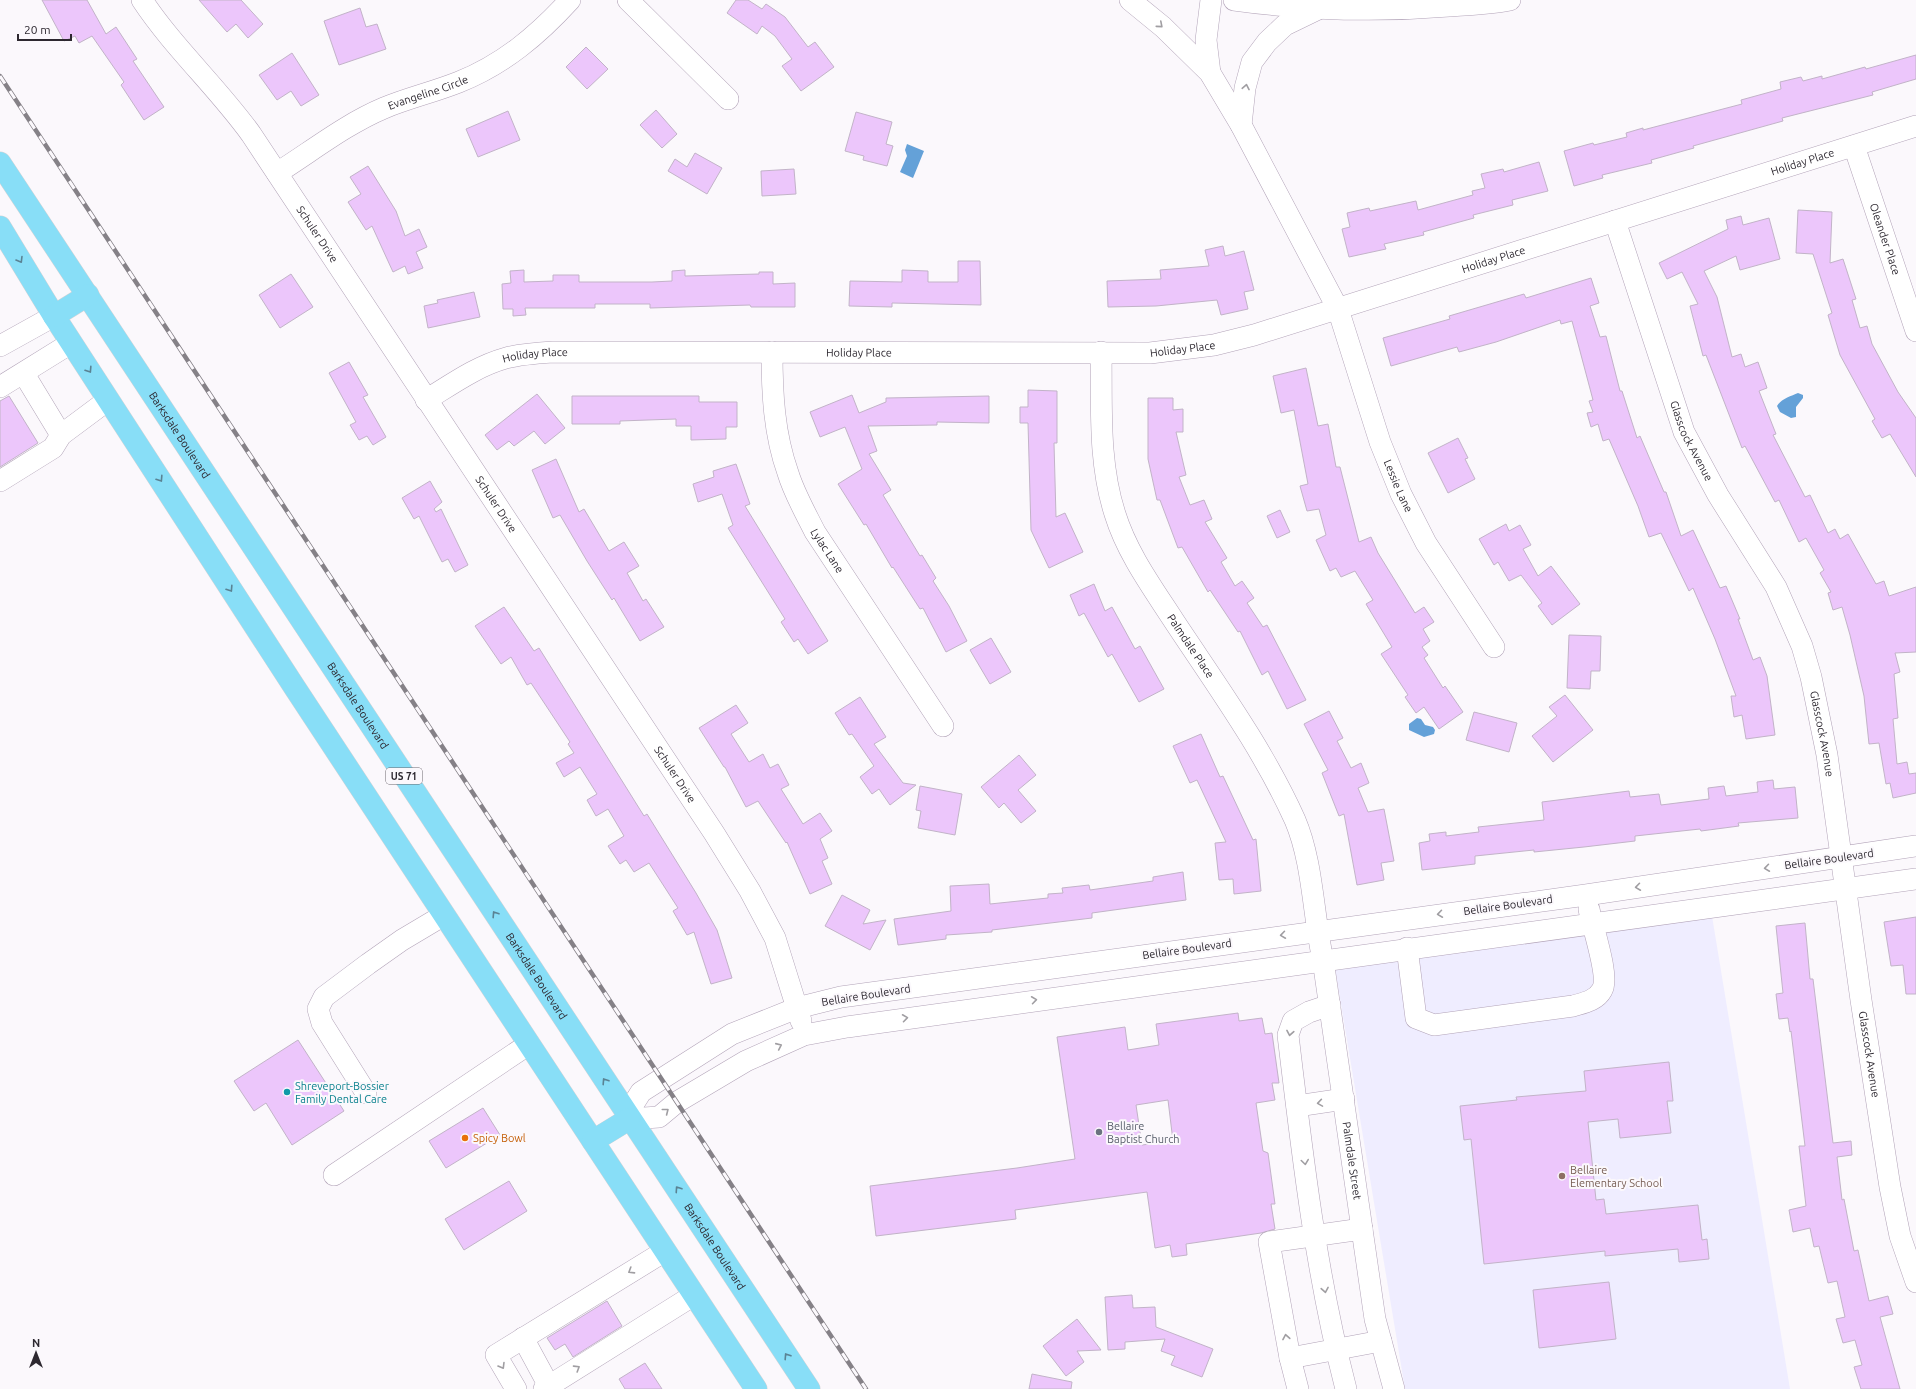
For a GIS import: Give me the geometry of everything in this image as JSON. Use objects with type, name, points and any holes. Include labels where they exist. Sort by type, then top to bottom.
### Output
[{"type":"main road","name":"Barksdale Boulevard","points":[[0,163],[629,1119],[677,1187],[809,1389]]},
{"type":"main road","points":[[0,227],[54,316],[108,400],[756,1389]]},
{"type":"main road","points":[[54,316],[88,295]]},
{"type":"main road","points":[[593,1141],[629,1119]]},
{"type":"street","name":"Schuler Drive","points":[[142,0],[233,108],[278,173],[750,891],[775,938],[804,1035]]},
{"type":"street","name":"Evangeline Circle","points":[[278,173],[361,119],[384,108],[460,82],[501,60],[527,43],[570,0]]},
{"type":"street","points":[[628,0],[728,99]]},
{"type":"street","points":[[1130,0],[1163,27],[1210,73]]},
{"type":"street","points":[[1210,73],[1206,40],[1211,0]]},
{"type":"street","points":[[1234,0],[1318,9],[1384,5],[1414,9],[1510,0]]},
{"type":"street","points":[[1241,125],[1245,88],[1252,62],[1267,42],[1285,25],[1318,9]]},
{"type":"street","name":"Lessie Lane","points":[[1210,73],[1241,125],[1338,309],[1380,442],[1400,494],[1426,543],[1494,647]]},
{"type":"street","name":"Holiday Place","points":[[426,400],[484,366],[506,358],[527,354],[553,352],[1150,353],[1214,346],[1338,309],[1916,126]]},
{"type":"street","name":"Oleander Place","points":[[1854,146],[1916,331]]},
{"type":"street","name":"Glasscock Avenue","points":[[1615,221],[1684,432],[1718,495],[1776,587],[1802,646],[1819,710],[1890,1187],[1900,1236],[1916,1282]]},
{"type":"street","points":[[0,346],[54,316]]},
{"type":"street","points":[[0,387],[24,374],[71,343]]},
{"type":"street","name":"Lylac Lane","points":[[772,352],[774,399],[780,445],[788,475],[798,498],[819,538],[943,726]]},
{"type":"street","name":"Palmdale Place","points":[[1101,352],[1104,467],[1114,513],[1122,536],[1147,580],[1256,746],[1273,775],[1296,822],[1306,855],[1316,930]]},
{"type":"street","points":[[24,374],[61,434]]},
{"type":"street","points":[[0,481],[53,448],[61,434],[108,400]]},
{"type":"street","name":"Bellaire Boulevard","points":[[629,1119],[634,1103],[641,1092],[732,1034],[797,1008],[841,997],[1316,930],[1586,895],[1916,846]]},
{"type":"street","points":[[629,1119],[659,1117],[677,1102],[746,1061],[804,1035],[854,1025],[1592,922],[1846,890],[1916,879]]},
{"type":"street","points":[[1407,948],[1416,1018],[1424,1022],[1434,1025],[1573,1006],[1593,1000],[1602,990],[1604,972],[1586,895]]},
{"type":"street","points":[[366,1093],[322,1023],[318,1009],[324,997],[368,964],[402,940],[444,915]]},
{"type":"street","name":"Palmdale Street","points":[[1316,930],[1323,960],[1330,1005],[1375,1319],[1394,1389]]},
{"type":"street","points":[[1060,966],[1063,996]]},
{"type":"street","points":[[953,981],[956,1011]]},
{"type":"street","points":[[1330,1005],[1309,1012],[1293,1021],[1288,1034],[1316,1235],[1336,1349],[1346,1389]]},
{"type":"street","points":[[334,1175],[529,1044]]},
{"type":"street","points":[[1297,1106],[1344,1099]]},
{"type":"street","points":[[1298,1389],[1290,1358],[1269,1242],[1362,1229]]},
{"type":"street","points":[[516,1389],[496,1355],[665,1251]]},
{"type":"street","points":[[523,1338],[546,1387],[694,1295]]},
{"type":"street","points":[[1290,1358],[1381,1342]]},
{"type":"shaded area","name":"Bellaire Elementary School","points":[[1711,910],[1790,1389],[1405,1389],[1334,962]]},
{"type":"water","points":[[907,144],[924,151],[913,178],[900,172],[907,156],[905,150]]},
{"type":"water","points":[[1798,393],[1803,395],[1803,398],[1796,407],[1796,417],[1791,418],[1780,412],[1777,406],[1781,401]]},
{"type":"water","points":[[1417,718],[1421,719],[1425,725],[1433,727],[1435,730],[1434,734],[1424,737],[1409,730],[1409,724]]},
{"type":"building","points":[[42,0],[87,0],[106,34],[116,27],[137,59],[133,61],[164,107],[144,120],[121,85],[124,82],[92,36],[79,43],[75,36],[64,41]]},
{"type":"building","points":[[199,0],[241,0],[263,24],[248,38],[236,24],[227,32]]},
{"type":"building","points":[[736,0],[748,0],[762,9],[766,4],[785,17],[808,47],[815,42],[834,67],[801,91],[782,66],[792,59],[775,36],[762,26],[757,34],[727,13]]},
{"type":"building","points":[[360,8],[366,27],[377,24],[386,49],[339,65],[324,21]]},
{"type":"building","points":[[586,47],[608,69],[587,89],[566,67]]},
{"type":"building","points":[[292,53],[319,95],[301,106],[291,91],[277,100],[259,75]]},
{"type":"building","points":[[1916,55],[1916,79],[1872,92],[1873,95],[1782,118],[1783,121],[1693,146],[1694,148],[1651,160],[1652,163],[1602,175],[1603,178],[1574,186],[1564,151],[1593,143],[1594,145],[1627,137],[1626,133],[1643,128],[1643,130],[1742,104],[1741,100],[1781,89],[1780,82],[1801,77],[1803,81],[1822,76],[1822,79]]},
{"type":"building","points":[[656,110],[677,134],[662,148],[640,125]]},
{"type":"building","points":[[508,111],[520,140],[478,157],[466,129]]},
{"type":"building","points":[[856,112],[892,122],[886,144],[893,146],[887,166],[863,160],[864,156],[845,151]]},
{"type":"building","points":[[695,153],[722,168],[707,194],[668,171],[675,159],[687,167]]},
{"type":"building","points":[[1539,162],[1548,191],[1512,200],[1513,205],[1473,215],[1474,218],[1423,232],[1424,235],[1384,244],[1386,249],[1349,257],[1342,229],[1350,227],[1347,213],[1369,208],[1370,211],[1416,201],[1418,210],[1473,195],[1472,191],[1485,188],[1481,174],[1503,169],[1504,172]]},
{"type":"building","points":[[368,166],[396,211],[405,236],[419,229],[427,247],[416,252],[423,268],[408,274],[405,266],[393,272],[372,226],[366,230],[348,202],[361,194],[350,177]]},
{"type":"building","points":[[794,169],[796,194],[762,196],[761,171]]},
{"type":"building","points":[[1798,210],[1832,212],[1830,263],[1843,259],[1856,299],[1852,300],[1860,328],[1867,326],[1872,344],[1898,392],[1916,418],[1916,477],[1890,434],[1882,438],[1872,421],[1875,419],[1840,355],[1828,315],[1832,313],[1813,254],[1796,253]]},
{"type":"building","points":[[1741,216],[1743,225],[1769,218],[1780,259],[1740,270],[1736,256],[1704,271],[1717,297],[1732,357],[1741,354],[1745,367],[1758,362],[1767,388],[1759,391],[1776,434],[1773,435],[1805,497],[1810,495],[1828,533],[1835,529],[1840,539],[1848,534],[1876,584],[1884,581],[1889,596],[1916,587],[1916,652],[1895,653],[1900,672],[1894,674],[1898,718],[1893,719],[1897,764],[1907,762],[1909,774],[1916,773],[1916,793],[1893,798],[1890,783],[1886,784],[1879,743],[1869,744],[1864,696],[1842,607],[1833,610],[1828,593],[1831,592],[1820,573],[1824,570],[1806,538],[1799,542],[1779,500],[1775,502],[1745,446],[1742,448],[1706,355],[1703,356],[1690,306],[1698,304],[1682,272],[1667,279],[1659,263],[1728,229],[1726,220]]},
{"type":"building","points":[[1223,246],[1225,256],[1244,251],[1254,290],[1244,292],[1248,309],[1221,315],[1217,300],[1156,306],[1108,307],[1107,281],[1161,279],[1160,270],[1209,266],[1205,250]]},
{"type":"building","points":[[958,261],[980,261],[981,305],[892,303],[892,307],[849,306],[850,281],[902,282],[902,270],[928,271],[928,282],[958,282]]},
{"type":"building","points":[[524,270],[524,282],[553,281],[553,275],[579,275],[579,282],[652,282],[672,281],[672,271],[685,270],[685,276],[759,274],[759,272],[773,272],[773,284],[795,283],[795,307],[751,307],[750,305],[650,308],[650,304],[595,304],[595,308],[525,308],[526,315],[513,316],[513,309],[503,309],[502,284],[511,283],[510,271]]},
{"type":"building","points":[[291,274],[313,307],[280,328],[259,295]]},
{"type":"building","points":[[1591,278],[1599,303],[1590,306],[1600,337],[1606,336],[1620,391],[1622,391],[1637,438],[1640,436],[1664,492],[1666,492],[1681,536],[1693,530],[1720,588],[1726,586],[1740,619],[1738,619],[1753,660],[1760,657],[1767,676],[1775,735],[1746,739],[1742,715],[1734,717],[1731,696],[1736,696],[1715,639],[1693,588],[1689,591],[1661,533],[1649,537],[1638,506],[1609,439],[1603,441],[1598,424],[1591,427],[1587,413],[1593,412],[1589,401],[1593,400],[1572,321],[1561,324],[1560,320],[1496,342],[1459,352],[1457,347],[1391,366],[1383,338],[1450,319],[1449,316],[1524,294],[1526,298]]},
{"type":"building","points":[[474,292],[480,317],[428,328],[424,306],[438,303],[437,300]]},
{"type":"building","points":[[349,362],[368,395],[363,397],[386,437],[373,445],[367,436],[359,440],[350,425],[356,422],[329,373]]},
{"type":"building","points":[[1306,368],[1318,426],[1328,424],[1336,467],[1340,467],[1359,542],[1371,537],[1378,553],[1415,613],[1424,607],[1434,622],[1423,629],[1430,641],[1422,647],[1428,655],[1424,658],[1443,688],[1445,686],[1463,712],[1439,729],[1424,707],[1416,713],[1405,697],[1408,695],[1381,654],[1392,647],[1366,604],[1373,600],[1355,571],[1341,577],[1336,568],[1330,571],[1316,540],[1326,535],[1319,509],[1307,511],[1300,486],[1308,484],[1294,410],[1281,413],[1273,376]]},
{"type":"building","points":[[1028,390],[1057,391],[1057,443],[1054,443],[1056,517],[1065,513],[1083,552],[1049,568],[1031,530],[1028,423],[1020,423],[1020,407],[1028,407]]},
{"type":"building","points":[[537,394],[565,428],[545,444],[534,431],[514,446],[509,441],[497,450],[485,435]]},
{"type":"building","points":[[852,395],[859,413],[886,402],[886,398],[989,396],[989,423],[937,422],[937,425],[868,426],[877,451],[869,454],[891,490],[883,495],[920,556],[922,555],[936,578],[933,581],[949,606],[967,641],[946,652],[923,608],[920,609],[893,567],[892,568],[866,524],[864,525],[838,484],[862,469],[845,427],[820,437],[810,412]]},
{"type":"building","points":[[9,396],[38,443],[0,467],[0,401]]},
{"type":"building","points":[[572,396],[699,396],[699,402],[737,402],[737,427],[726,427],[726,439],[691,440],[691,426],[676,426],[676,419],[620,421],[620,424],[572,424]]},
{"type":"building","points":[[1148,398],[1173,398],[1173,410],[1183,409],[1183,432],[1176,432],[1186,475],[1179,477],[1190,505],[1204,500],[1212,519],[1205,522],[1227,558],[1221,562],[1235,586],[1242,581],[1254,598],[1247,603],[1263,627],[1267,625],[1306,700],[1287,709],[1268,671],[1262,675],[1240,631],[1238,632],[1210,590],[1208,592],[1182,547],[1178,548],[1160,500],[1157,500],[1148,459]]},
{"type":"building","points":[[1458,438],[1468,458],[1465,459],[1475,479],[1448,493],[1428,453]]},
{"type":"building","points":[[556,459],[579,512],[584,509],[609,551],[624,542],[639,566],[627,573],[643,601],[646,599],[664,627],[640,641],[614,598],[612,600],[587,561],[560,515],[553,518],[532,470]]},
{"type":"building","points":[[736,464],[750,504],[745,506],[828,641],[808,654],[798,639],[794,642],[781,622],[785,619],[728,528],[733,525],[722,494],[698,502],[693,484],[714,477],[713,471]]},
{"type":"building","points":[[430,481],[442,502],[434,509],[436,512],[441,509],[468,565],[455,572],[448,559],[442,562],[419,516],[414,519],[402,498]]},
{"type":"building","points":[[1280,510],[1290,532],[1277,538],[1267,516]]},
{"type":"building","points":[[1506,524],[1509,531],[1520,525],[1531,545],[1523,549],[1538,576],[1551,566],[1580,604],[1552,625],[1538,606],[1542,603],[1521,575],[1509,581],[1498,562],[1494,565],[1479,539]]},
{"type":"building","points":[[1094,584],[1105,611],[1112,607],[1135,649],[1140,646],[1164,689],[1139,702],[1112,654],[1108,657],[1084,613],[1079,616],[1070,595]]},
{"type":"building","points":[[504,607],[534,651],[539,648],[644,816],[647,814],[696,893],[717,930],[732,978],[711,984],[694,932],[687,935],[673,911],[678,908],[649,863],[634,872],[626,860],[620,864],[608,846],[624,836],[608,809],[596,816],[587,800],[597,794],[580,767],[564,777],[556,763],[574,753],[568,744],[570,742],[531,683],[527,685],[511,657],[501,664],[475,626]]},
{"type":"building","points":[[1569,635],[1601,636],[1600,671],[1591,671],[1590,689],[1567,688]]},
{"type":"building","points":[[991,638],[1011,672],[990,684],[970,650]]},
{"type":"building","points":[[1565,695],[1593,730],[1553,762],[1532,736],[1557,716],[1549,707]]},
{"type":"building","points":[[860,697],[886,737],[874,744],[903,783],[916,785],[890,805],[879,789],[872,794],[860,777],[874,766],[852,734],[849,735],[835,713]]},
{"type":"building","points":[[736,705],[748,723],[731,734],[749,762],[763,754],[770,768],[778,764],[789,785],[781,789],[803,824],[820,813],[832,831],[820,839],[828,858],[822,861],[832,884],[810,894],[787,842],[786,843],[758,801],[746,807],[725,767],[699,728]]},
{"type":"building","points":[[1329,711],[1343,738],[1337,741],[1351,768],[1361,763],[1369,783],[1358,788],[1368,812],[1384,809],[1394,861],[1381,863],[1384,880],[1357,885],[1344,814],[1339,816],[1322,773],[1328,770],[1304,724]]},
{"type":"building","points":[[1474,712],[1517,723],[1509,752],[1466,740]]},
{"type":"building","points":[[1201,734],[1220,777],[1223,776],[1253,840],[1256,839],[1261,891],[1234,894],[1233,879],[1219,880],[1215,843],[1226,842],[1197,780],[1190,783],[1173,746]]},
{"type":"building","points":[[1019,755],[1036,775],[1018,790],[1036,811],[1021,823],[1004,803],[999,808],[981,787]]},
{"type":"building","points":[[1773,780],[1774,789],[1795,787],[1798,818],[1738,823],[1739,826],[1701,831],[1700,829],[1635,836],[1635,841],[1584,847],[1475,856],[1475,864],[1422,870],[1419,843],[1430,841],[1429,834],[1446,832],[1446,836],[1479,832],[1478,827],[1544,820],[1542,802],[1629,791],[1630,797],[1659,794],[1661,805],[1709,799],[1708,788],[1724,786],[1726,796],[1758,792],[1757,782]]},
{"type":"building","points":[[920,786],[962,794],[955,835],[918,828],[921,811],[916,810]]},
{"type":"building","points":[[1183,872],[1186,900],[1092,913],[1092,918],[992,930],[992,932],[946,935],[946,939],[898,945],[894,919],[951,911],[950,886],[989,884],[990,904],[1048,898],[1048,894],[1063,893],[1062,888],[1089,885],[1090,890],[1153,881],[1153,877]]},
{"type":"building","points":[[842,895],[870,910],[863,924],[886,920],[870,950],[825,926]]},
{"type":"building","points":[[1916,917],[1916,994],[1906,994],[1903,965],[1891,966],[1884,922]]},
{"type":"building","points":[[1805,923],[1810,979],[1813,979],[1833,1143],[1851,1141],[1852,1155],[1837,1157],[1842,1200],[1844,1199],[1854,1251],[1858,1250],[1869,1301],[1888,1296],[1893,1314],[1880,1317],[1900,1389],[1861,1389],[1854,1367],[1862,1365],[1855,1340],[1843,1343],[1836,1319],[1845,1317],[1837,1281],[1828,1283],[1819,1246],[1814,1247],[1810,1228],[1793,1232],[1789,1210],[1806,1206],[1799,1146],[1805,1146],[1791,1031],[1790,1032],[1788,1018],[1779,1019],[1776,994],[1783,993],[1776,926]]},
{"type":"building","name":"Bellaire Baptist Church","points":[[1238,1013],[1239,1021],[1262,1018],[1265,1034],[1272,1033],[1279,1083],[1272,1083],[1275,1100],[1256,1103],[1263,1151],[1268,1153],[1275,1204],[1271,1204],[1275,1229],[1261,1233],[1186,1244],[1187,1255],[1172,1257],[1170,1245],[1155,1248],[1147,1192],[1015,1210],[1016,1219],[876,1236],[870,1186],[1017,1168],[1075,1159],[1057,1037],[1125,1027],[1128,1050],[1159,1045],[1156,1024]],"holes":[[[1168,1100],[1173,1141],[1142,1145],[1136,1105]]]},
{"type":"building","name":"Shreveport-Bossier Family Dental Care","points":[[298,1040],[344,1111],[292,1145],[266,1103],[254,1111],[234,1081]]},
{"type":"building","points":[[1669,1062],[1673,1101],[1667,1101],[1671,1133],[1620,1138],[1618,1119],[1588,1122],[1596,1200],[1604,1199],[1606,1214],[1698,1205],[1702,1240],[1707,1239],[1709,1259],[1679,1262],[1678,1249],[1605,1256],[1605,1251],[1484,1264],[1471,1139],[1464,1140],[1460,1106],[1517,1100],[1516,1097],[1586,1091],[1584,1071]]},
{"type":"building","name":"Spicy Bowl","points":[[483,1108],[500,1135],[446,1168],[429,1141]]},
{"type":"building","points":[[509,1181],[527,1211],[464,1250],[445,1219]]},
{"type":"building","points":[[1609,1282],[1616,1339],[1539,1348],[1533,1290]]},
{"type":"building","points":[[1132,1295],[1133,1308],[1155,1307],[1156,1327],[1213,1349],[1202,1377],[1171,1365],[1175,1356],[1161,1351],[1165,1339],[1125,1342],[1125,1349],[1108,1350],[1105,1297]]},
{"type":"building","points":[[607,1301],[622,1326],[573,1357],[565,1344],[555,1350],[547,1338]]},
{"type":"building","points":[[1077,1319],[1101,1350],[1077,1351],[1084,1362],[1066,1376],[1043,1346]]},
{"type":"building","points":[[645,1363],[662,1389],[625,1389],[619,1379]]},
{"type":"building","points":[[1032,1374],[1072,1382],[1071,1389],[1029,1389]]},
{"type":"railway","points":[[0,76],[866,1389]]},
{"type":"place","name":"Shreveport-Bossier Family Dental Care","points":[[287,1092]]},
{"type":"place","name":"Bellaire Baptist Church","points":[[1099,1132]]},
{"type":"place","name":"Spicy Bowl","points":[[465,1138]]},
{"type":"place","name":"Bellaire Elementary School","points":[[1562,1176]]}]
